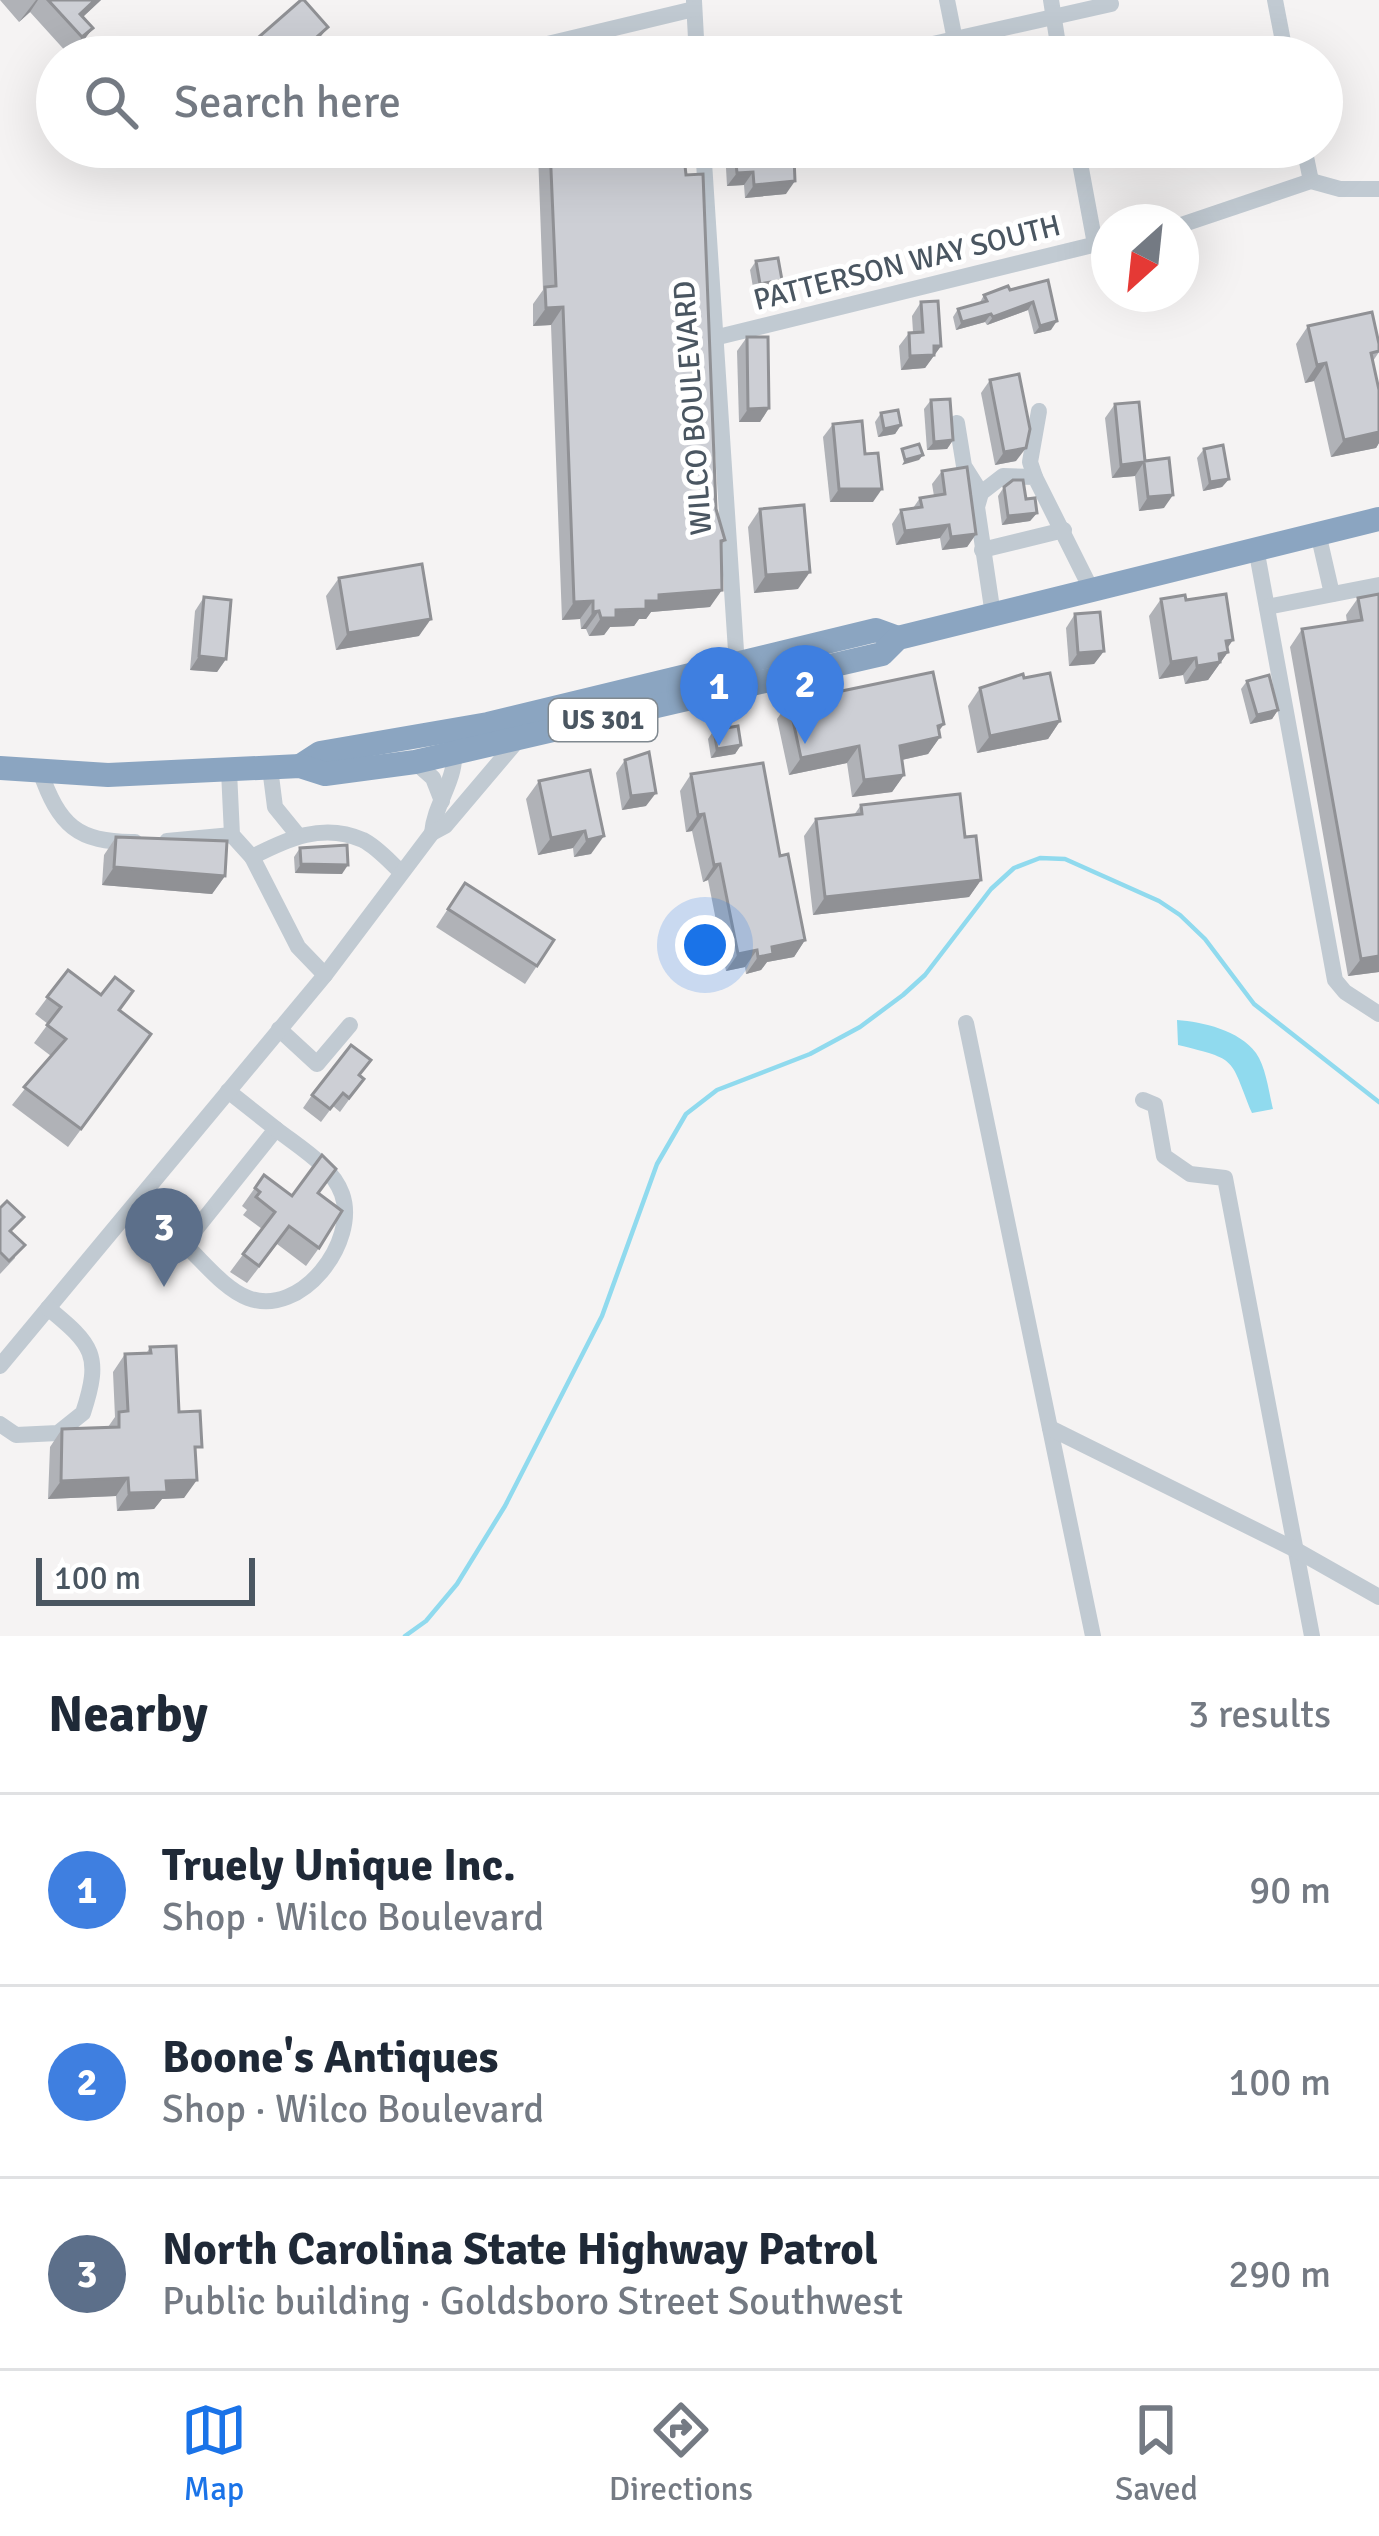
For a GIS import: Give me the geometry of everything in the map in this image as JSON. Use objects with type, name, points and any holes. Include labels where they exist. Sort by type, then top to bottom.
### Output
[{"type":"highway","name":"US 301","points":[[300,766],[320,752],[517,741],[882,654],[898,638],[1379,519]]},
{"type":"highway","name":"US 301","points":[[0,767],[108,775],[300,766],[325,774],[415,762],[453,743],[876,630],[898,638]]},
{"type":"street","points":[[946,0],[954,36]]},
{"type":"street","points":[[1275,0],[1282,36]]},
{"type":"street","points":[[573,36],[694,4],[696,36]]},
{"type":"street","points":[[968,36],[1052,9],[1111,4]]},
{"type":"street","name":"WILCO BOULEVARD","points":[[705,168],[737,666]]},
{"type":"street","points":[[1082,168],[1092,204]]},
{"type":"street","points":[[1308,168],[1311,181]]},
{"type":"street","points":[[1199,221],[1311,181],[1340,190],[1379,189]]},
{"type":"street","name":"PATTERSON WAY SOUTH","points":[[718,337],[1091,246]]},
{"type":"street","points":[[1040,411],[1030,462],[1034,477],[1092,591]]},
{"type":"street","points":[[957,423],[964,466],[981,493]]},
{"type":"street","points":[[993,615],[977,507],[981,493],[1003,476],[1034,477]]},
{"type":"street","points":[[982,550],[1064,530]]},
{"type":"street","points":[[1318,533],[1332,594]]},
{"type":"street","points":[[1256,548],[1335,980],[1379,1014]]},
{"type":"street","points":[[1268,607],[1379,585]]},
{"type":"street","points":[[432,833],[445,826],[517,741]]},
{"type":"street","points":[[0,1366],[325,974],[432,833],[455,767],[453,743]]},
{"type":"street","points":[[415,762],[433,778],[442,801]]},
{"type":"street","points":[[270,768],[275,807],[297,834]]},
{"type":"street","points":[[40,771],[51,803],[73,830],[94,840],[151,842],[232,835]]},
{"type":"street","points":[[229,771],[232,835],[251,857],[298,947],[325,974]]},
{"type":"street","points":[[251,857],[297,834],[331,833],[364,841],[401,872]]},
{"type":"street","points":[[966,1023],[1093,1636]]},
{"type":"street","points":[[279,1029],[316,1064],[350,1025]]},
{"type":"street","points":[[136,1203],[251,1300],[270,1301],[315,1279],[330,1260],[345,1226],[341,1191],[322,1165],[228,1091]]},
{"type":"street","points":[[1143,1100],[1156,1105],[1164,1156],[1190,1174],[1225,1178],[1312,1636]]},
{"type":"street","points":[[184,1244],[277,1130]]},
{"type":"street","points":[[0,1424],[16,1435],[58,1432],[83,1413],[92,1364],[87,1340],[48,1308]]},
{"type":"street","points":[[1050,1428],[1296,1550],[1379,1597]]},
{"type":"water","points":[[1177,1020],[1220,1029],[1249,1045],[1262,1065],[1273,1109],[1252,1113],[1229,1064],[1178,1045]]},
{"type":"building","points":[[48,0],[95,0],[80,14],[93,28],[81,36]]},
{"type":"building","points":[[301,0],[328,27],[318,36],[260,36]]},
{"type":"building","points":[[551,168],[685,168],[686,175],[703,174],[716,509],[725,540],[721,541],[722,590],[659,595],[659,601],[646,601],[646,609],[616,610],[616,618],[601,618],[599,611],[593,612],[593,601],[574,602],[563,307],[546,308],[545,287],[556,286]]},
{"type":"building","points":[[736,168],[794,168],[795,181],[754,185],[753,172],[737,173]]},
{"type":"building","points":[[778,258],[782,280],[760,284],[756,261]]},
{"type":"building","points":[[1048,280],[1057,321],[1040,326],[1033,302],[962,322],[958,309],[987,301],[984,295]]},
{"type":"building","points":[[938,301],[941,346],[934,346],[934,355],[910,356],[909,333],[923,332],[921,302]]},
{"type":"building","points":[[1372,312],[1379,344],[1379,351],[1371,353],[1379,390],[1379,432],[1344,440],[1326,363],[1317,365],[1308,326]]},
{"type":"building","points":[[747,337],[768,337],[769,408],[748,409]]},
{"type":"building","points":[[1019,374],[1030,429],[1026,448],[1004,452],[990,380]]},
{"type":"building","points":[[950,399],[953,440],[934,442],[931,400]]},
{"type":"building","points":[[1139,402],[1145,461],[1169,458],[1173,495],[1148,497],[1144,462],[1121,465],[1115,404]]},
{"type":"building","points":[[898,410],[901,425],[884,429],[881,413]]},
{"type":"building","points":[[862,421],[865,454],[878,453],[882,489],[839,489],[833,424]]},
{"type":"building","points":[[919,444],[923,455],[905,460],[902,449]]},
{"type":"building","points":[[1223,445],[1229,479],[1210,482],[1204,449]]},
{"type":"building","points":[[967,467],[976,534],[951,537],[949,525],[905,531],[901,510],[922,507],[920,498],[945,494],[942,471]]},
{"type":"building","points":[[1023,480],[1026,499],[1035,498],[1037,513],[1008,516],[1004,487]]},
{"type":"building","points":[[804,505],[810,572],[766,575],[760,509]]},
{"type":"building","points":[[422,564],[431,619],[348,633],[339,578]]},
{"type":"building","points":[[1226,594],[1233,640],[1226,641],[1228,652],[1219,654],[1220,662],[1197,666],[1196,658],[1171,662],[1161,599]]},
{"type":"building","points":[[1379,594],[1379,956],[1361,959],[1302,629],[1362,620],[1358,598]]},
{"type":"building","points":[[204,597],[231,600],[226,659],[199,656]]},
{"type":"building","points":[[1100,612],[1104,651],[1078,653],[1075,614]]},
{"type":"building","points":[[933,672],[944,724],[938,726],[940,737],[900,746],[904,775],[864,780],[859,746],[801,758],[789,702]]},
{"type":"building","points":[[1050,673],[1060,721],[990,736],[980,688],[1023,674],[1024,678]]},
{"type":"building","points":[[1269,675],[1278,710],[1257,715],[1247,681]]},
{"type":"building","points":[[738,726],[741,745],[717,749],[714,730]]},
{"type":"building","points":[[649,752],[656,793],[631,796],[625,760]]},
{"type":"building","points":[[763,763],[780,856],[788,854],[805,940],[772,947],[773,954],[758,957],[757,950],[738,954],[720,864],[714,865],[691,774]]},
{"type":"building","points":[[590,770],[604,836],[587,840],[585,831],[551,838],[539,781]]},
{"type":"building","points":[[960,794],[965,837],[976,836],[981,880],[825,897],[816,819],[862,814],[861,805]]},
{"type":"building","points":[[116,837],[227,841],[225,876],[114,867]]},
{"type":"building","points":[[347,845],[348,865],[301,864],[300,848]]},
{"type":"building","points":[[465,883],[554,940],[537,966],[448,909]]},
{"type":"building","points":[[68,970],[101,995],[115,977],[133,991],[119,1010],[151,1034],[81,1129],[24,1087],[66,1039],[47,1025],[61,1007],[47,997]]},
{"type":"building","points":[[351,1045],[371,1060],[349,1098],[343,1093],[330,1109],[312,1095]]},
{"type":"building","points":[[322,1155],[336,1169],[318,1193],[342,1211],[319,1248],[289,1226],[259,1266],[243,1254],[275,1212],[256,1197],[260,1192],[255,1188],[264,1175],[292,1196]]},
{"type":"building","points":[[7,1201],[24,1217],[10,1231],[25,1245],[9,1261],[0,1252],[0,1208]]},
{"type":"building","points":[[176,1346],[179,1412],[200,1411],[197,1480],[166,1481],[167,1492],[129,1493],[128,1478],[61,1481],[62,1429],[119,1427],[119,1412],[128,1411],[125,1354]]},
{"type":"waterway","points":[[405,1636],[426,1621],[457,1584],[505,1506],[602,1316],[657,1164],[686,1114],[717,1090],[810,1054],[860,1027],[903,995],[1014,868],[1040,858],[1065,859],[1159,901],[1205,939],[1254,1004],[1379,1102]]},
{"type":"place","name":"Boone's Antiques","points":[[805,744]]},
{"type":"place","name":"Truely Unique Inc.","points":[[719,746]]},
{"type":"place","name":"North Carolina State Highway Patrol","points":[[164,1287]]}]
